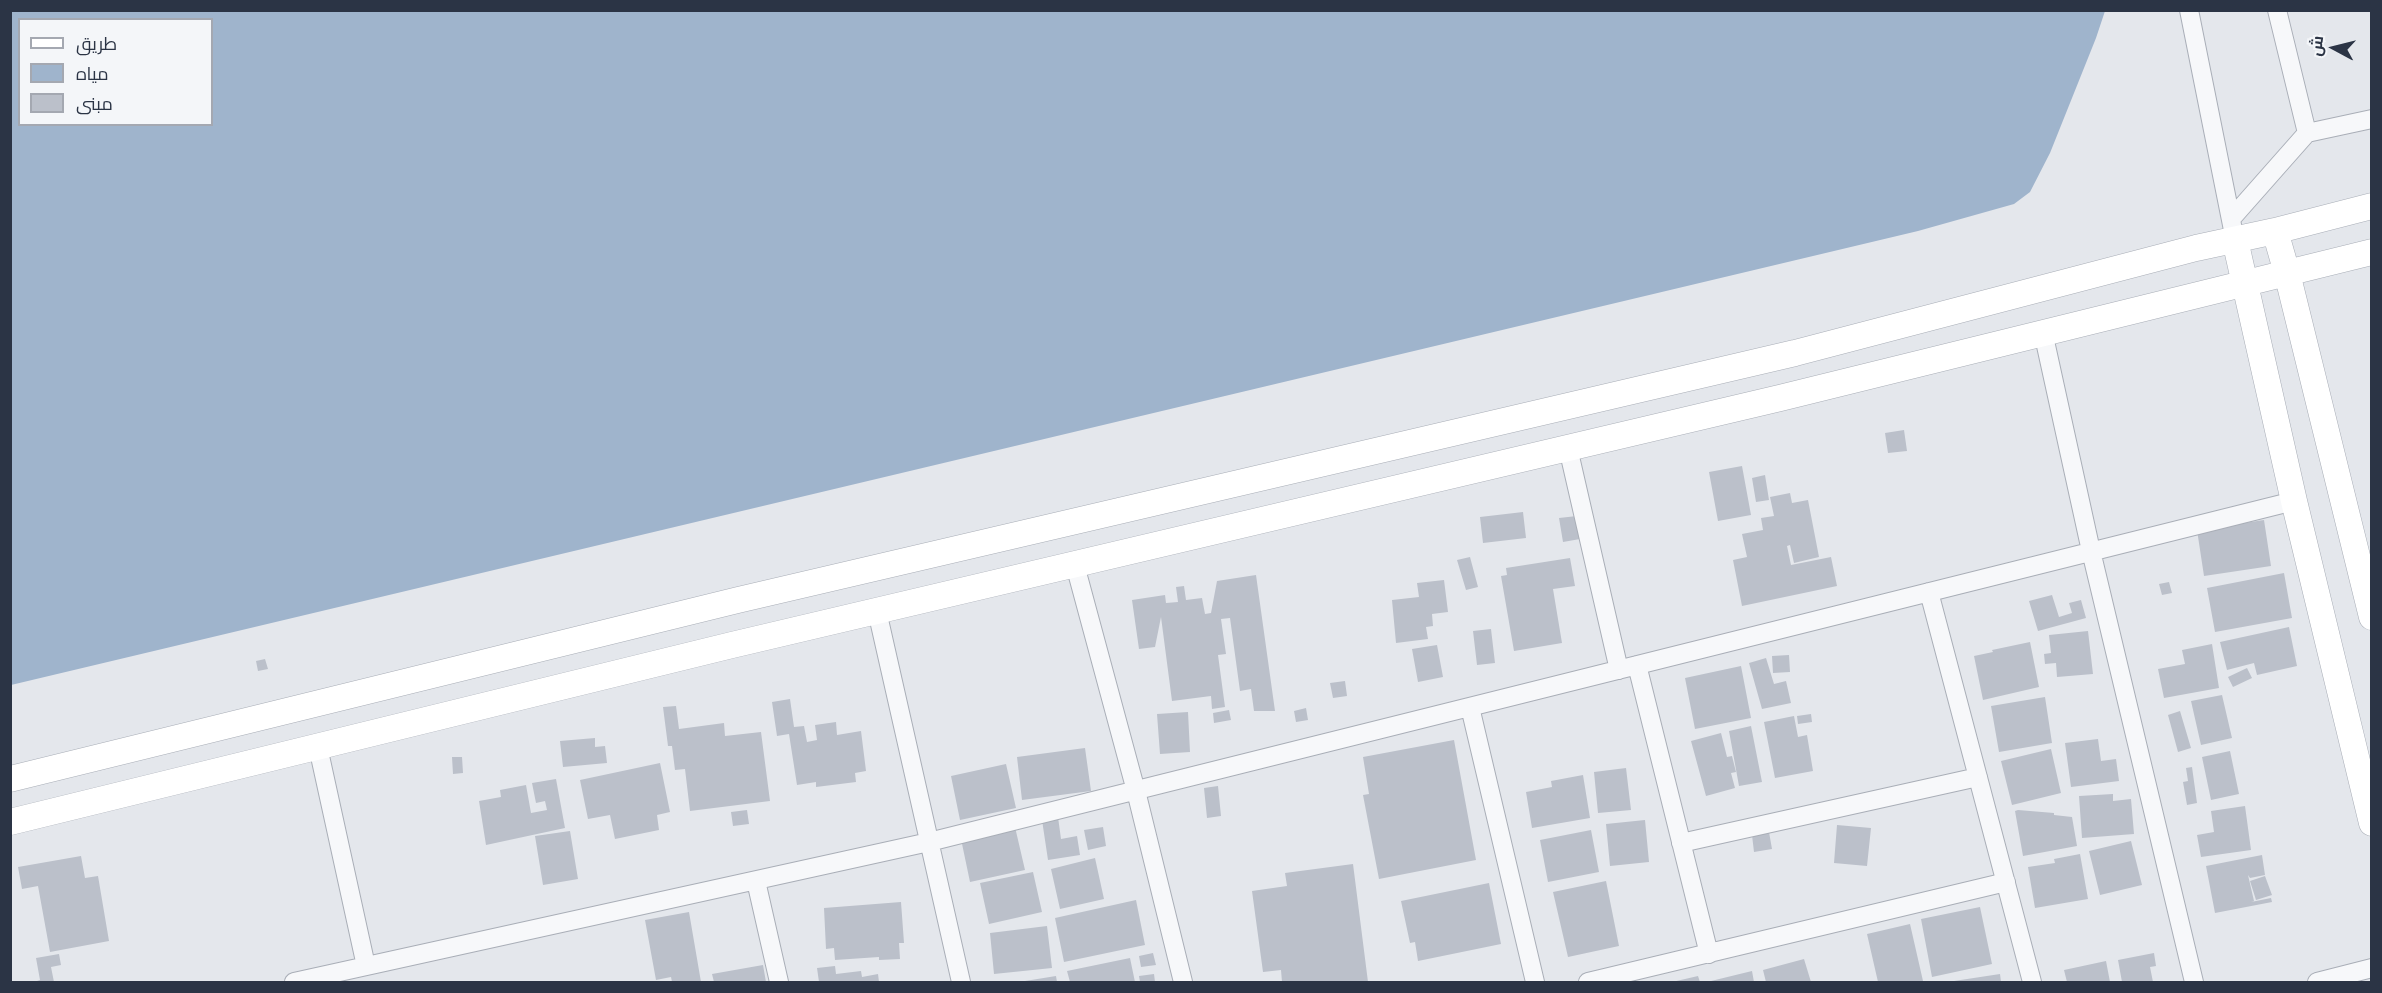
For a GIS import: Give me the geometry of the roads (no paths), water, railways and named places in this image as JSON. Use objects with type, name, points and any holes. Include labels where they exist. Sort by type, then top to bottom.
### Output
[{"type":"street","points":[[2189,10],[2234,230],[2294,501],[2372,823]]},
{"type":"street","points":[[2277,10],[2307,133]]},
{"type":"street","points":[[2234,230],[2307,133],[2372,119]]},
{"type":"street","points":[[10,779],[738,600],[1795,353],[2196,248],[2234,230],[2275,231],[2372,206]]},
{"type":"street","points":[[2275,231],[2363,546],[2372,618]]},
{"type":"street","points":[[10,822],[877,611],[1780,398],[2372,252]]},
{"type":"street","points":[[2043,332],[2091,551],[2194,982]]},
{"type":"street","points":[[1568,448],[1619,670]]},
{"type":"street","points":[[294,982],[929,842],[2294,501]]},
{"type":"street","points":[[1075,565],[1136,791],[1183,982]]},
{"type":"street","points":[[1929,592],[2032,982]]},
{"type":"street","points":[[877,611],[961,982]]},
{"type":"street","points":[[1637,665],[1708,954]]},
{"type":"street","points":[[1470,707],[1535,982]]},
{"type":"street","points":[[318,747],[366,966]]},
{"type":"street","points":[[1681,843],[1978,777]]},
{"type":"street","points":[[756,881],[779,982]]},
{"type":"street","points":[[1588,982],[2006,882]]},
{"type":"street","points":[[2317,982],[2372,969]]},
{"type":"water","points":[[11,10],[2105,11],[2050,153],[2030,192],[2014,204],[1918,231],[11,685]]}]
